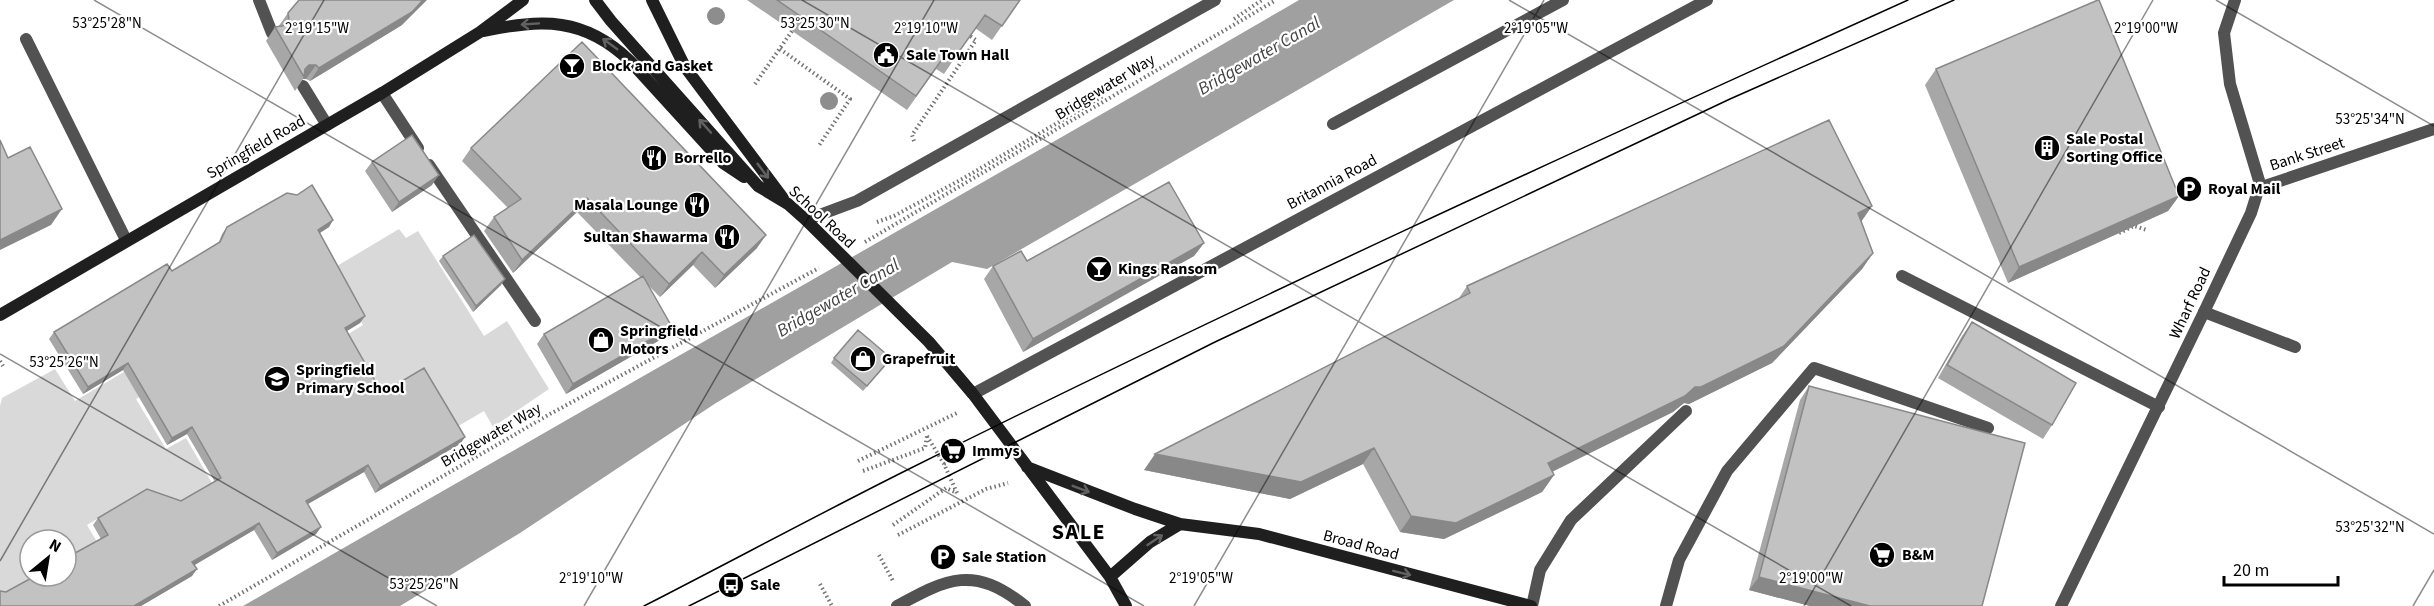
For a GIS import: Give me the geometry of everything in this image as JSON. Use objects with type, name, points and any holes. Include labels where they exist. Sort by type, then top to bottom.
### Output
[{"type":"main road","name":"Springfield Road","points":[[0,315],[382,93],[480,32],[523,0]]},
{"type":"main road","name":"School Road","points":[[595,0],[611,21],[758,186],[788,204],[806,220],[929,342],[976,398],[1110,577],[1126,606]]},
{"type":"main road","points":[[652,0],[685,67],[788,204]]},
{"type":"main road","points":[[480,32],[540,23],[595,33],[630,61],[723,163],[758,186]]},
{"type":"main road","name":"Broad Road","points":[[1030,472],[1180,524],[1259,534],[1532,606]]},
{"type":"main road","points":[[1110,577],[1150,542],[1180,524]]},
{"type":"street","points":[[259,0],[272,33]]},
{"type":"street","points":[[806,220],[857,201],[1215,0]]},
{"type":"street","points":[[1334,124],[1563,0]]},
{"type":"street","name":"Britannia Road","points":[[976,398],[1707,0]]},
{"type":"street","points":[[2235,0],[2224,33],[2230,84],[2260,184],[2259,188]]},
{"type":"street","points":[[26,39],[126,240]]},
{"type":"street","points":[[303,86],[327,125]]},
{"type":"street","points":[[382,93],[535,321]]},
{"type":"street","name":"Bank Street","points":[[2259,188],[2434,129]]},
{"type":"street","name":"Wharf Road","points":[[2061,606],[2251,213],[2259,188]]},
{"type":"street","points":[[1902,276],[2159,407]]},
{"type":"street","points":[[2204,312],[2295,347]]},
{"type":"street","points":[[1666,606],[1680,560],[1727,471],[1814,368],[1988,428]]},
{"type":"street","points":[[1532,606],[1540,570],[1570,520],[1686,411]]},
{"type":"street","points":[[897,606],[929,588],[954,579],[978,582],[1000,589],[1025,606]]},
{"type":"path","name":"Bridgewater Way","points":[[947,194],[1276,0]]},
{"type":"path","points":[[755,84],[792,31]]},
{"type":"path","points":[[912,135],[976,40],[970,36]]},
{"type":"path","points":[[780,49],[850,99],[818,147]]},
{"type":"path","points":[[2119,233],[2134,226],[2147,230]]},
{"type":"path","name":"Bridgewater Way","points":[[219,606],[550,414],[778,292]]},
{"type":"path","points":[[858,461],[928,427]]},
{"type":"path","points":[[863,471],[925,448],[927,436],[944,464],[957,494],[946,488],[893,525]]},
{"type":"path","points":[[944,464],[966,453]]},
{"type":"path","points":[[898,535],[986,489],[1030,472]]},
{"type":"path","points":[[820,584],[832,606]]},
{"type":"shaded area","points":[[399,229],[406,238],[418,231],[484,336],[507,321],[549,389],[493,427],[484,411],[455,428],[378,396],[345,336],[363,325],[332,269]]},
{"type":"shaded area","points":[[159,351],[174,375],[136,399],[166,449],[186,438],[212,483],[178,503],[145,491],[87,525],[97,542],[78,552],[78,528],[18,528],[18,586],[0,596],[0,406],[2,398],[55,369],[75,401]]},
{"type":"water","name":"Bridgewater Canal","points":[[1299,0],[1454,0],[987,269],[952,262],[716,403],[520,533],[400,606],[243,606],[1035,152]]},
{"type":"building","points":[[299,0],[423,0],[412,12],[319,68],[316,65],[309,65],[305,69],[304,77],[275,27],[287,25],[288,13]]},
{"type":"building","name":"Sale Town Hall","points":[[777,0],[1020,0],[1002,26],[985,15],[953,60],[945,55],[916,96]]},
{"type":"building","name":"Sale Postal Sorting Office","points":[[2099,0],[2179,196],[2019,267],[1936,69]]},
{"type":"building","points":[[582,42],[766,235],[724,275],[702,252],[669,284],[587,198],[522,260],[494,217],[521,199],[471,148]]},
{"type":"building","points":[[1829,120],[1872,206],[1858,213],[1873,253],[1784,346],[1701,387],[1695,387],[1685,396],[1548,463],[1554,475],[1456,523],[1411,516],[1374,448],[1301,482],[1155,454],[1470,293],[1467,286]]},
{"type":"building","points":[[412,135],[439,175],[399,202],[372,162]]},
{"type":"building","points":[[0,140],[8,158],[30,147],[62,209],[0,240]]},
{"type":"building","name":"Kings Ransom","points":[[1169,182],[1204,243],[1033,339],[993,266],[1021,251],[1027,261]]},
{"type":"building","points":[[312,185],[333,220],[318,230],[365,316],[345,328],[382,393],[424,368],[465,437],[380,486],[368,465],[306,501],[321,527],[277,553],[259,523],[192,562],[197,569],[134,606],[0,606],[0,591],[6,592],[18,585],[18,588],[78,588],[78,551],[108,535],[98,518],[147,489],[181,501],[221,478],[192,427],[172,438],[128,363],[88,387],[54,332],[167,264],[172,271],[220,242],[227,227],[287,193],[297,195]]},
{"type":"building","points":[[474,235],[505,279],[476,306],[443,256]]},
{"type":"building","name":"Springfield Motors","points":[[643,276],[672,327],[573,384],[544,334]]},
{"type":"building","points":[[1972,322],[2076,383],[2052,425],[1947,365]]},
{"type":"building","points":[[858,330],[891,358],[867,386],[834,358]]},
{"type":"building","points":[[1809,386],[2025,443],[1982,606],[1870,606],[1759,577]]},
{"type":"tram line","points":[[644,606],[841,503],[1155,348],[1531,172],[1908,0]]},
{"type":"tram line","points":[[689,606],[1215,342],[1730,99],[1954,0]]},
{"type":"place","name":"Sale Town Hall","points":[[886,55]]},
{"type":"place","name":"Block and Gasket","points":[[572,66]]},
{"type":"place","name":"Sale Postal Sorting Office","points":[[2047,148]]},
{"type":"place","name":"Borrello","points":[[654,158]]},
{"type":"place","name":"Royal Mail","points":[[2189,189]]},
{"type":"place","name":"Masala Lounge","points":[[697,205]]},
{"type":"place","name":"Sultan Shawarma","points":[[727,237]]},
{"type":"place","name":"Kings Ransom","points":[[1099,269]]},
{"type":"place","name":"Springfield Motors","points":[[601,340]]},
{"type":"place","name":"Grapefruit","points":[[863,359]]},
{"type":"place","name":"Springfield Primary School","points":[[277,379]]},
{"type":"place","name":"Immys","points":[[953,451]]},
{"type":"place","name":"B&M","points":[[1882,555]]},
{"type":"place","name":"Sale Station","points":[[943,557]]},
{"type":"place","name":"Sale","points":[[731,585]]},
{"type":"district","name":"SALE","points":[[1079,532]]}]
